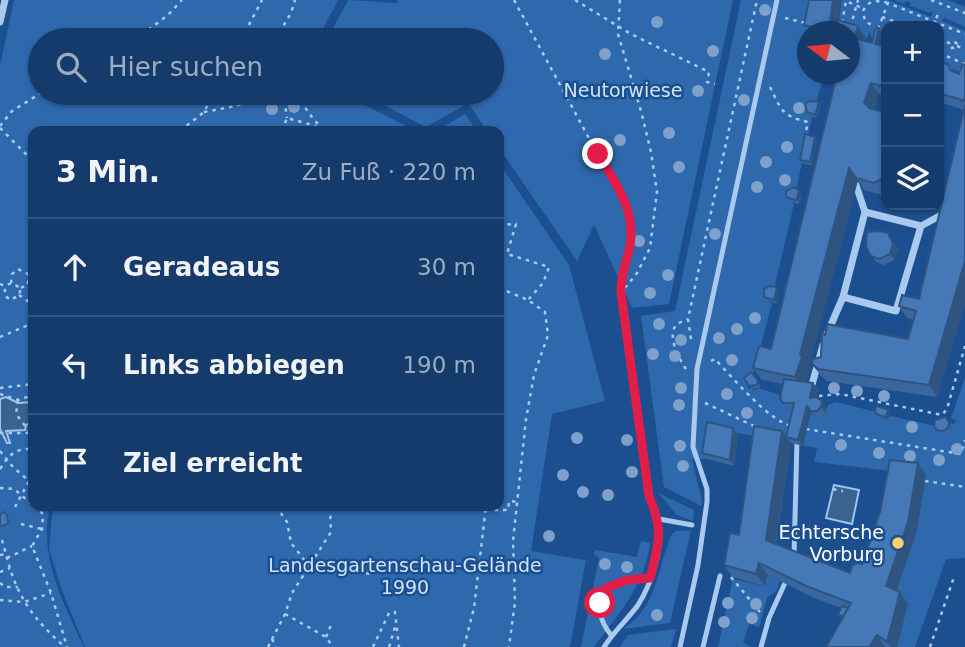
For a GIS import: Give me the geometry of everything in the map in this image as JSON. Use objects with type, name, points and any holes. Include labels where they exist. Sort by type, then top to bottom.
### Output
[{"type":"street","points":[[0,22],[5,0]]},
{"type":"street","points":[[811,388],[826,336],[843,297],[865,212],[856,185]]},
{"type":"street","points":[[865,212],[920,226],[952,210]]},
{"type":"street","points":[[843,297],[896,311],[920,226]]},
{"type":"lane","points":[[680,647],[698,565],[707,502],[707,489],[693,447],[697,369],[777,0]]},
{"type":"lane","points":[[794,559],[796,444],[801,431]]},
{"type":"lane","points":[[604,647],[638,604],[650,578],[660,539],[659,519],[649,496]]},
{"type":"lane","points":[[659,519],[692,525]]},
{"type":"lane","points":[[703,647],[720,576]]},
{"type":"lane","points":[[611,635],[602,624],[600,615],[600,603],[606,588],[627,580],[650,578]]},
{"type":"lane","points":[[761,647],[769,618],[785,583]]},
{"type":"path","points":[[151,28],[182,0]]},
{"type":"path","points":[[247,28],[262,0]]},
{"type":"path","points":[[282,28],[295,0]]},
{"type":"path","points":[[514,0],[629,212],[631,237],[620,277],[621,293],[649,496]]},
{"type":"path","points":[[575,0],[631,34],[709,72],[707,82],[715,84]]},
{"type":"path","points":[[620,0],[618,24],[624,58],[651,152],[657,192],[650,248],[637,273],[621,293]]},
{"type":"path","points":[[692,344],[688,319],[757,0]]},
{"type":"path","points":[[852,21],[858,0]]},
{"type":"path","points":[[864,9],[879,0],[928,21]]},
{"type":"path","points":[[931,0],[965,13]]},
{"type":"path","points":[[843,21],[846,1],[864,9]]},
{"type":"path","points":[[878,29],[888,3]]},
{"type":"path","points":[[864,9],[865,21],[881,30]]},
{"type":"path","points":[[910,21],[911,12]]},
{"type":"path","points":[[935,21],[938,14]]},
{"type":"path","points":[[774,15],[800,21]]},
{"type":"path","points":[[882,17],[892,21]]},
{"type":"path","points":[[944,27],[965,34]]},
{"type":"path","points":[[949,43],[954,41],[958,31]]},
{"type":"path","points":[[944,41],[952,48],[949,57]]},
{"type":"path","points":[[954,41],[957,46],[965,49]]},
{"type":"path","points":[[952,48],[957,46]]},
{"type":"path","points":[[944,55],[965,64]]},
{"type":"path","points":[[760,79],[768,82],[783,113],[792,119],[808,122],[804,142]]},
{"type":"path","points":[[28,101],[12,111],[0,127],[28,156]]},
{"type":"path","points":[[186,126],[204,112],[208,105]]},
{"type":"path","points":[[204,112],[238,105]]},
{"type":"path","points":[[284,126],[287,118],[285,105]]},
{"type":"path","points":[[304,105],[316,126]]},
{"type":"path","points":[[287,118],[316,126]]},
{"type":"path","points":[[504,225],[516,224],[507,254],[549,267],[543,283],[528,300]]},
{"type":"path","points":[[12,283],[12,274],[18,270],[28,274],[28,284],[20,288]]},
{"type":"path","points":[[0,284],[5,286],[12,283]]},
{"type":"path","points":[[12,283],[20,288]]},
{"type":"path","points":[[5,286],[5,296]]},
{"type":"path","points":[[5,296],[11,300],[19,295],[20,288]]},
{"type":"path","points":[[504,290],[528,300],[545,312],[548,335],[534,375],[526,419],[513,541],[514,602],[509,647]]},
{"type":"path","points":[[19,295],[28,300]]},
{"type":"path","points":[[0,299],[5,296]]},
{"type":"path","points":[[688,319],[676,325],[673,333],[683,367],[688,371],[697,369],[715,359],[783,424],[793,426]]},
{"type":"path","points":[[0,337],[28,325]]},
{"type":"path","points":[[816,396],[840,394],[942,415],[947,410],[965,346]]},
{"type":"path","points":[[28,385],[2,388],[2,394],[18,401],[28,397]]},
{"type":"path","points":[[696,399],[760,429]]},
{"type":"path","points":[[18,401],[16,414],[28,428]]},
{"type":"path","points":[[801,431],[961,454],[965,440]]},
{"type":"path","points":[[1,434],[28,434]]},
{"type":"path","points":[[0,469],[6,457],[14,452],[28,450]]},
{"type":"path","points":[[0,451],[28,480]]},
{"type":"path","points":[[925,481],[965,487]]},
{"type":"path","points":[[15,507],[28,483]]},
{"type":"path","points":[[0,488],[14,489],[28,499]]},
{"type":"path","points":[[833,489],[844,491]]},
{"type":"path","points":[[504,510],[508,510],[509,501],[518,502]]},
{"type":"path","points":[[40,511],[43,514]]},
{"type":"path","points":[[0,555],[6,556],[32,546],[42,528],[43,511]]},
{"type":"path","points":[[279,511],[287,522],[291,543],[309,566],[371,574]]},
{"type":"path","points":[[269,646],[292,593],[331,532],[330,511]]},
{"type":"path","points":[[464,647],[474,608],[486,511]]},
{"type":"path","points":[[21,524],[42,528]]},
{"type":"path","points":[[2,540],[24,602],[36,620],[66,647]]},
{"type":"path","points":[[32,546],[51,593],[66,647]]},
{"type":"path","points":[[0,572],[11,568]]},
{"type":"path","points":[[729,575],[762,615],[769,618]]},
{"type":"path","points":[[930,647],[954,577]]},
{"type":"path","points":[[0,583],[5,587],[18,587]]},
{"type":"path","points":[[0,600],[24,602],[51,593]]},
{"type":"path","points":[[373,647],[389,613],[395,612],[399,647]]},
{"type":"path","points":[[285,614],[326,637],[333,647]]},
{"type":"path","points":[[389,647],[396,623]]},
{"type":"path","points":[[326,637],[331,625]]},
{"type":"path","points":[[272,639],[276,647]]},
{"type":"green space","points":[[14,0],[338,0],[323,28],[28,28],[28,105],[365,105],[406,126],[28,126],[28,511],[49,511],[47,543],[50,561],[61,596],[84,647],[0,647],[0,66]]},
{"type":"green space","name":"Neutorwiese","points":[[348,0],[397,3],[398,0],[733,0],[669,304],[632,308],[594,225],[577,261],[504,155],[504,126],[484,126],[469,105],[504,105],[504,28],[333,28]]},
{"type":"green space","points":[[741,0],[818,0],[813,21],[797,21],[797,84],[821,84],[816,103],[809,115],[812,117],[796,190],[788,197],[794,204],[774,289],[767,300],[772,303],[753,375],[747,382],[748,388],[759,388],[785,397],[784,404],[787,409],[811,413],[816,417],[824,416],[828,405],[835,402],[877,412],[878,418],[884,420],[891,416],[936,426],[937,432],[945,435],[951,429],[950,423],[954,424],[956,420],[951,418],[965,378],[965,558],[946,559],[915,647],[897,647],[894,598],[916,534],[926,475],[814,462],[817,448],[711,428],[707,459],[692,459],[701,506],[664,487],[641,316],[675,311]]},
{"type":"green space","points":[[842,0],[888,0],[931,17],[933,11],[930,13],[910,6],[911,3],[906,1],[904,4],[894,0],[948,0],[965,7],[965,27],[945,16],[942,21],[881,21],[881,40],[870,36],[870,31],[867,38],[860,36],[860,21],[839,21]]},
{"type":"green space","points":[[944,22],[965,31],[965,74],[944,65]]},
{"type":"green space","name":"Neutorwiese","points":[[383,105],[464,105],[424,126]]},
{"type":"green space","points":[[465,114],[473,126],[445,126]]},
{"type":"green space","name":"Landesgartenschau-Gelände 1990","points":[[504,170],[569,265],[605,401],[552,414],[531,551],[586,560],[570,647],[85,647],[61,588],[49,549],[53,511],[504,511]]},
{"type":"green space","points":[[658,493],[694,510],[693,521],[677,515]]},
{"type":"green space","points":[[691,530],[670,623],[623,629],[635,620],[650,598],[672,534],[676,531]]},
{"type":"green space","points":[[641,541],[650,543],[637,586],[594,647],[581,647],[599,558],[594,554],[595,550],[637,557]]},
{"type":"green space","points":[[768,575],[780,581],[777,590],[767,598],[759,627],[749,624],[743,643],[752,647],[718,647],[732,582],[729,578],[764,586]]},
{"type":"green space","points":[[676,629],[671,647],[620,647],[628,635]]},
{"type":"shaded area","points":[[6,397],[18,403],[28,402],[28,424],[25,430],[6,431],[10,443],[7,443],[0,429],[0,399]]},
{"type":"shaded area","points":[[834,485],[859,490],[852,524],[826,518]]},
{"type":"building","points":[[809,0],[833,0],[830,21],[805,21]]},
{"type":"building","points":[[876,27],[879,28],[875,44],[881,46],[881,86],[871,83],[864,102],[869,108],[881,112],[881,180],[874,183],[856,178],[849,168],[795,377],[753,368],[759,346],[771,349],[835,84],[860,84],[860,40],[872,43]]},
{"type":"building","points":[[944,63],[949,65],[950,70],[959,74],[963,64],[965,65],[965,101],[944,95]]},
{"type":"building","points":[[808,101],[819,102],[815,115],[807,112],[805,105]]},
{"type":"building","points":[[965,105],[965,261],[929,385],[818,369],[812,364],[813,359],[821,357],[822,334],[825,335],[827,324],[908,339],[916,311],[899,306],[902,295],[919,299],[940,210],[944,210],[944,194]]},
{"type":"building","points":[[805,134],[815,137],[810,162],[800,160]]},
{"type":"building","points":[[794,187],[799,191],[795,200],[786,197],[786,191]]},
{"type":"building","points":[[867,232],[888,233],[893,243],[890,254],[879,259],[871,256],[866,246]]},
{"type":"building","points":[[769,286],[777,287],[774,300],[764,297],[764,289]]},
{"type":"building","points":[[751,372],[758,381],[757,385],[749,386],[744,378]]},
{"type":"building","points":[[784,379],[813,383],[810,398],[816,397],[822,401],[817,411],[811,411],[807,406],[798,440],[786,437],[794,403],[783,403],[780,398]]},
{"type":"building","points":[[877,406],[889,410],[885,417],[876,414]]},
{"type":"building","points":[[945,417],[949,422],[948,428],[937,430],[934,426],[935,420]]},
{"type":"building","points":[[707,422],[733,428],[730,460],[702,453]]},
{"type":"building","name":"Echtersche Vorburg","points":[[754,426],[782,431],[766,540],[850,573],[852,566],[862,564],[880,512],[890,460],[918,463],[908,522],[886,586],[900,592],[887,642],[877,635],[869,647],[826,647],[851,603],[806,586],[759,563],[756,574],[724,565],[730,533],[739,535]]},
{"type":"building","points":[[4,512],[8,523],[4,526],[0,525],[0,514]]},
{"type":"building","points":[[842,606],[848,608],[843,617],[838,614]]},
{"type":"place","name":"Echtersche Vorburg","points":[[898,543]]},
{"type":"route","points":[[598,154],[629,212],[631,223],[629,249],[620,277],[621,293],[649,496],[659,519],[660,539],[650,578],[627,580],[606,588],[600,603]]}]
